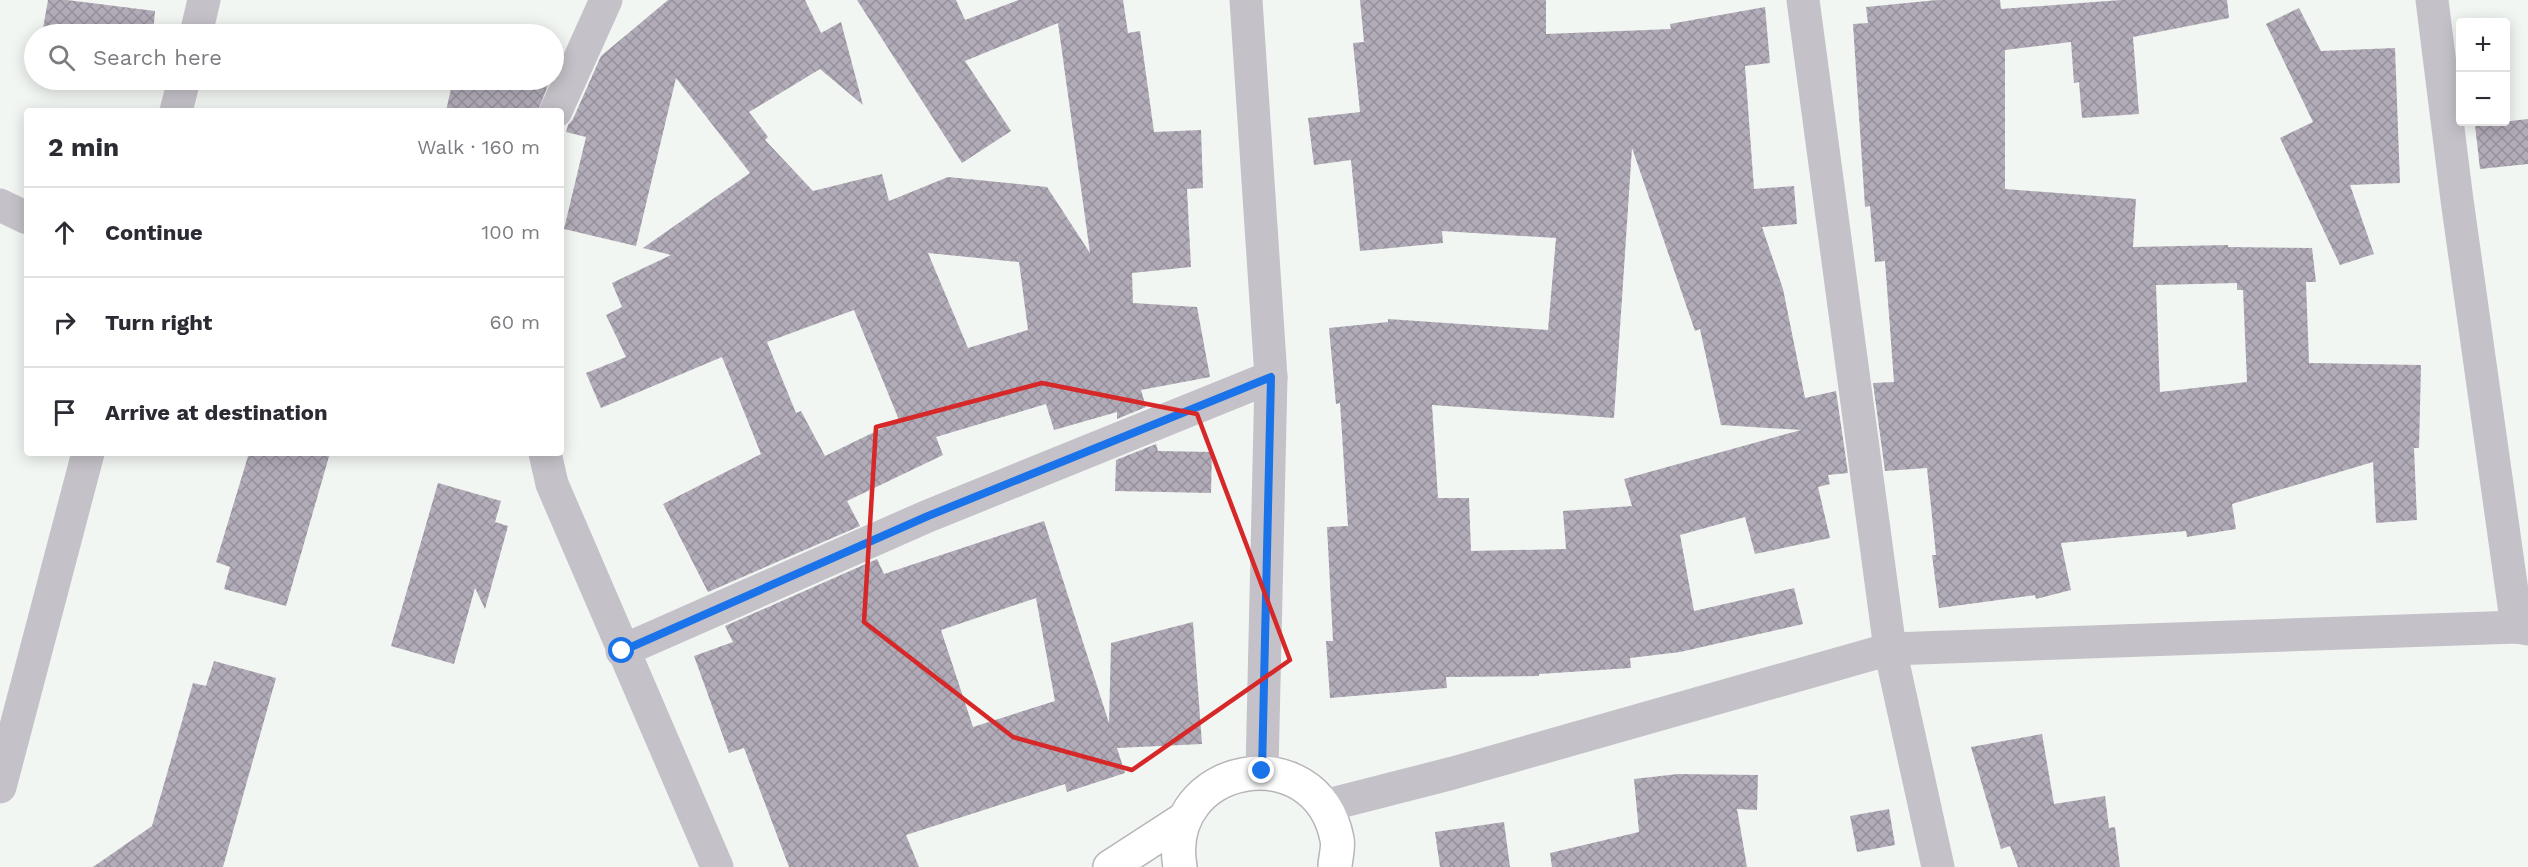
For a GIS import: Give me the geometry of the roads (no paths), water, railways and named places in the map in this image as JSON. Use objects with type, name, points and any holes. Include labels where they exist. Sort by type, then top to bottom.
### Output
[{"type":"highway","points":[[1110,867],[1184,819],[1203,793],[1212,787],[1230,776],[1262,771],[1286,777],[1307,788],[1324,806],[1337,841],[1335,867]]},
{"type":"highway","points":[[1180,867],[1177,850],[1184,819]]},
{"type":"street","points":[[198,24],[204,0]]},
{"type":"street","points":[[557,108],[606,0]]},
{"type":"street","points":[[1245,0],[1271,377],[1262,771]]},
{"type":"street","points":[[1803,0],[1890,649],[1938,867]]},
{"type":"street","points":[[1324,806],[1453,773],[1890,649],[2523,628],[2457,200],[2432,0]]},
{"type":"street","points":[[177,108],[181,90]]},
{"type":"street","points":[[0,205],[24,217]]},
{"type":"street","points":[[622,651],[928,516],[1271,377]]},
{"type":"street","points":[[0,787],[87,456]]},
{"type":"street","points":[[546,456],[552,484],[717,867]]}]
